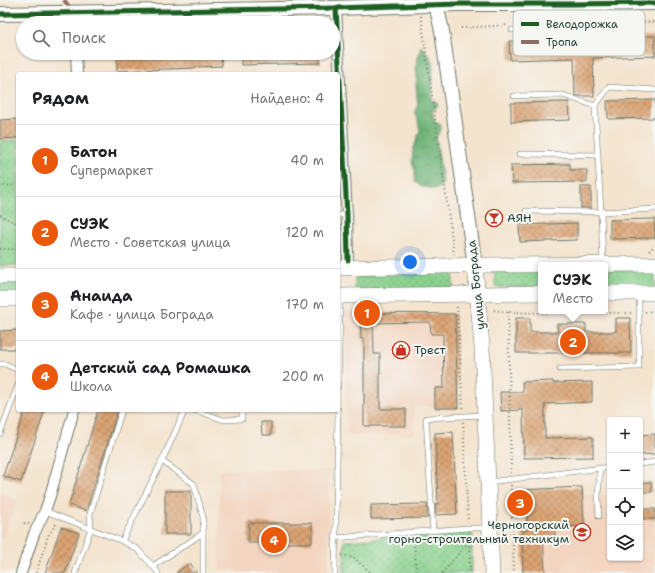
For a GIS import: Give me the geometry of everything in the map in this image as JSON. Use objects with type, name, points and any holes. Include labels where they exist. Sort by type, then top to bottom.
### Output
[{"type":"main road","points":[[343,264],[538,266]]},
{"type":"main road","points":[[608,265],[655,264]]},
{"type":"main road","name":"улица Бограда","points":[[476,266],[485,415],[492,573]]},
{"type":"main road","points":[[0,276],[16,276]]},
{"type":"main road","points":[[340,296],[538,293]]},
{"type":"main road","points":[[608,293],[655,293]]},
{"type":"main road","points":[[0,299],[16,299]]},
{"type":"street","points":[[126,16],[436,3],[570,4],[655,2]]},
{"type":"street","name":"улица Бограда","points":[[436,3],[442,31],[476,266]]},
{"type":"street","points":[[336,8],[336,16]]},
{"type":"street","points":[[0,14],[37,16]]},
{"type":"street","points":[[76,60],[77,72]]},
{"type":"street","points":[[337,60],[338,72]]},
{"type":"street","points":[[340,124],[343,264]]},
{"type":"street","points":[[21,573],[34,534],[50,496],[73,412]]},
{"type":"lane","points":[[570,4],[570,10]]},
{"type":"lane","points":[[603,262],[602,212],[595,106],[609,87],[655,90]]},
{"type":"lane","points":[[514,96],[563,95],[595,106]]},
{"type":"lane","points":[[520,154],[598,156]]},
{"type":"lane","points":[[526,211],[602,212],[655,209]]},
{"type":"lane","points":[[560,369],[639,367],[638,293]]},
{"type":"lane","points":[[0,364],[6,364],[16,369]]},
{"type":"lane","points":[[0,434],[16,390]]},
{"type":"lane","points":[[75,573],[91,528],[90,514],[121,412]]},
{"type":"lane","points":[[122,541],[162,461],[184,412]]},
{"type":"lane","points":[[203,412],[224,420],[242,419],[242,412]]},
{"type":"lane","points":[[335,573],[338,412]]},
{"type":"lane","points":[[433,531],[426,418],[485,415]]},
{"type":"lane","points":[[162,461],[194,484],[203,517],[203,573]]},
{"type":"lane","points":[[643,464],[655,462]]},
{"type":"lane","points":[[488,482],[607,467]]},
{"type":"lane","points":[[599,516],[598,496],[600,468]]},
{"type":"lane","points":[[45,510],[122,541],[137,549],[158,573]]},
{"type":"lane","points":[[335,538],[468,528],[490,528]]},
{"type":"lane","points":[[153,566],[203,533]]},
{"type":"path","points":[[421,16],[454,257]]},
{"type":"path","points":[[0,186],[16,185]]},
{"type":"path","points":[[0,215],[16,223]]},
{"type":"path","points":[[0,249],[16,248]]},
{"type":"path","points":[[457,307],[468,528],[470,541],[470,573]]},
{"type":"path","points":[[494,310],[538,313]]},
{"type":"path","points":[[608,314],[655,311]]},
{"type":"path","points":[[508,312],[514,573]]},
{"type":"path","points":[[36,573],[48,536],[60,517]]},
{"type":"path","points":[[413,533],[416,573]]},
{"type":"path","points":[[442,573],[470,541]]},
{"type":"path","points":[[335,554],[354,558],[371,573]]},
{"type":"shaded area","name":"Трест","points":[[345,312],[455,314],[458,408],[435,408],[414,405],[414,434],[347,435]]},
{"type":"shaded area","points":[[219,470],[329,470],[329,573],[237,573],[237,570],[219,570]]},
{"type":"shaded area","points":[[0,492],[18,502],[0,541]]},
{"type":"shaded area","name":"Черногорский горно-строительный техникум","points":[[583,495],[607,495],[607,561],[643,561],[643,519],[655,519],[655,573],[545,573],[543,537],[555,536],[555,527],[584,526]]},
{"type":"green space","points":[[421,46],[430,56],[433,66],[432,101],[437,102],[438,106],[432,111],[435,123],[440,123],[441,125],[440,131],[436,137],[443,184],[437,189],[422,187],[415,182],[415,170],[412,162],[413,150],[420,131],[418,121],[414,113],[418,105],[416,66]]},
{"type":"green space","points":[[16,140],[16,265],[0,266],[0,141]]},
{"type":"green space","points":[[495,270],[538,270],[538,287],[495,287]]},
{"type":"green space","points":[[608,270],[655,270],[655,287],[608,287]]},
{"type":"green space","points":[[453,273],[453,288],[355,290],[355,275]]},
{"type":"green space","points":[[16,281],[16,294],[0,294],[0,282]]},
{"type":"green space","points":[[472,531],[472,573],[344,573],[344,541]]},
{"type":"building","points":[[645,36],[655,36],[655,56],[593,58],[594,96],[575,95],[574,58],[510,60],[509,41],[513,41],[513,56],[645,56]]},
{"type":"building","points":[[117,60],[222,60],[222,66],[195,68],[117,71]]},
{"type":"building","points":[[241,60],[320,60],[320,63],[241,65]]},
{"type":"building","points":[[655,100],[655,118],[608,119],[607,101]]},
{"type":"building","points":[[569,102],[570,120],[511,122],[511,103]]},
{"type":"building","points":[[16,119],[16,138],[0,139],[0,120]]},
{"type":"building","points":[[570,164],[570,170],[587,170],[587,182],[512,183],[511,165]]},
{"type":"building","points":[[581,187],[591,187],[591,208],[581,208]]},
{"type":"building","points":[[655,219],[655,238],[610,239],[610,220]]},
{"type":"building","points":[[577,223],[577,240],[520,242],[519,225]]},
{"type":"building","points":[[360,313],[455,314],[458,408],[435,408],[435,388],[444,388],[443,334],[431,334],[430,322],[373,323],[374,354],[380,354],[380,409],[406,409],[406,426],[364,426],[364,339],[361,339]]},
{"type":"building","points":[[516,318],[530,318],[530,332],[558,332],[557,324],[586,324],[586,332],[616,332],[616,318],[630,318],[631,353],[516,353]]},
{"type":"building","points":[[16,330],[16,349],[0,349],[0,331]]},
{"type":"building","points":[[553,381],[553,383],[592,382],[592,402],[545,404],[545,438],[593,437],[593,457],[524,458],[523,410],[501,411],[500,392],[523,392],[522,382]]},
{"type":"building","points":[[24,412],[44,412],[21,482],[3,476]]},
{"type":"building","points":[[97,412],[117,412],[86,511],[69,505]]},
{"type":"building","points":[[261,422],[271,422],[271,435],[262,435]]},
{"type":"building","points":[[453,432],[457,514],[436,515],[435,504],[438,504],[435,433]]},
{"type":"building","points":[[655,434],[655,454],[643,455],[643,435]]},
{"type":"building","points":[[651,482],[652,492],[643,492],[643,483]]},
{"type":"building","points":[[582,487],[584,526],[555,527],[555,536],[543,537],[545,573],[523,573],[522,531],[527,530],[527,515],[520,515],[519,490]]},
{"type":"building","points":[[165,491],[191,491],[191,534],[165,534]]},
{"type":"building","points":[[427,504],[428,518],[371,519],[371,505]]},
{"type":"building","points":[[643,509],[655,509],[655,519],[643,519]]},
{"type":"building","points":[[249,523],[312,523],[312,543],[248,543]]},
{"type":"building","points":[[61,527],[79,533],[65,573],[45,573]]},
{"type":"building","points":[[190,563],[197,573],[176,573]]},
{"type":"marked path","points":[[64,0],[74,13]]},
{"type":"cycle path","points":[[0,14],[336,8],[458,4],[655,3]]},
{"type":"cycle path","points":[[336,8],[336,16]]},
{"type":"cycle path","points":[[339,60],[339,72]]},
{"type":"cycle path","points":[[340,83],[348,260]]},
{"type":"place","name":"АЯН","points":[[494,218]]},
{"type":"place","name":"Батон","points":[[367,313]]},
{"type":"place","name":"СУЭК","points":[[573,342]]},
{"type":"place","name":"Трест","points":[[401,350]]},
{"type":"place","name":"Анаида","points":[[520,503]]},
{"type":"place","name":"Черногорский горно-строительный техникум","points":[[582,532]]},
{"type":"place","name":"Детский сад Ромашка","points":[[274,540]]}]
